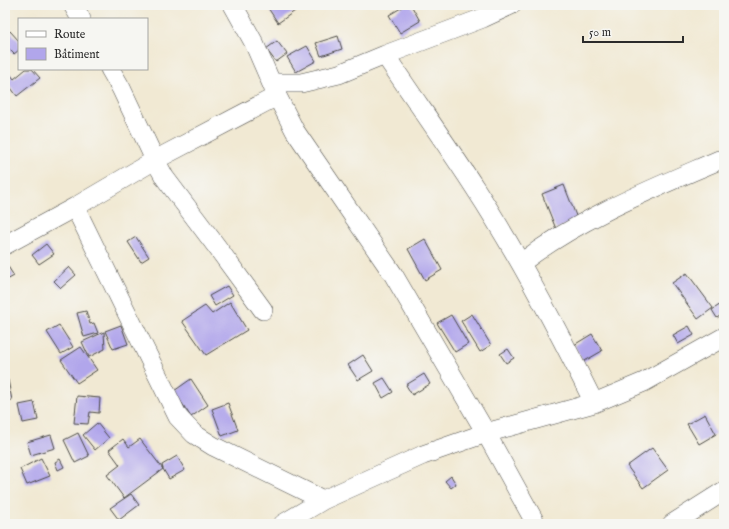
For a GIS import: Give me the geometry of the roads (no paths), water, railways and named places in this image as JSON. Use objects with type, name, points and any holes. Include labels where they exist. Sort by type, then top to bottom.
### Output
[{"type":"street","points":[[73,5],[80,18]]},
{"type":"street","points":[[233,5],[254,43],[295,131],[393,274],[486,433],[536,524]]},
{"type":"street","points":[[5,245],[75,207],[275,90],[339,74],[483,18],[511,5]]},
{"type":"street","points":[[385,55],[475,189],[520,263],[566,346],[594,403]]},
{"type":"street","points":[[111,70],[124,94],[155,160],[175,192],[263,310]]},
{"type":"street","points":[[520,263],[544,245],[607,210],[719,160]]},
{"type":"street","points":[[75,207],[178,417],[194,434],[213,446],[323,500]]},
{"type":"street","points":[[283,524],[323,500],[423,455],[486,433],[594,403],[644,382],[724,337]]},
{"type":"street","points":[[672,524],[724,491]]}]
